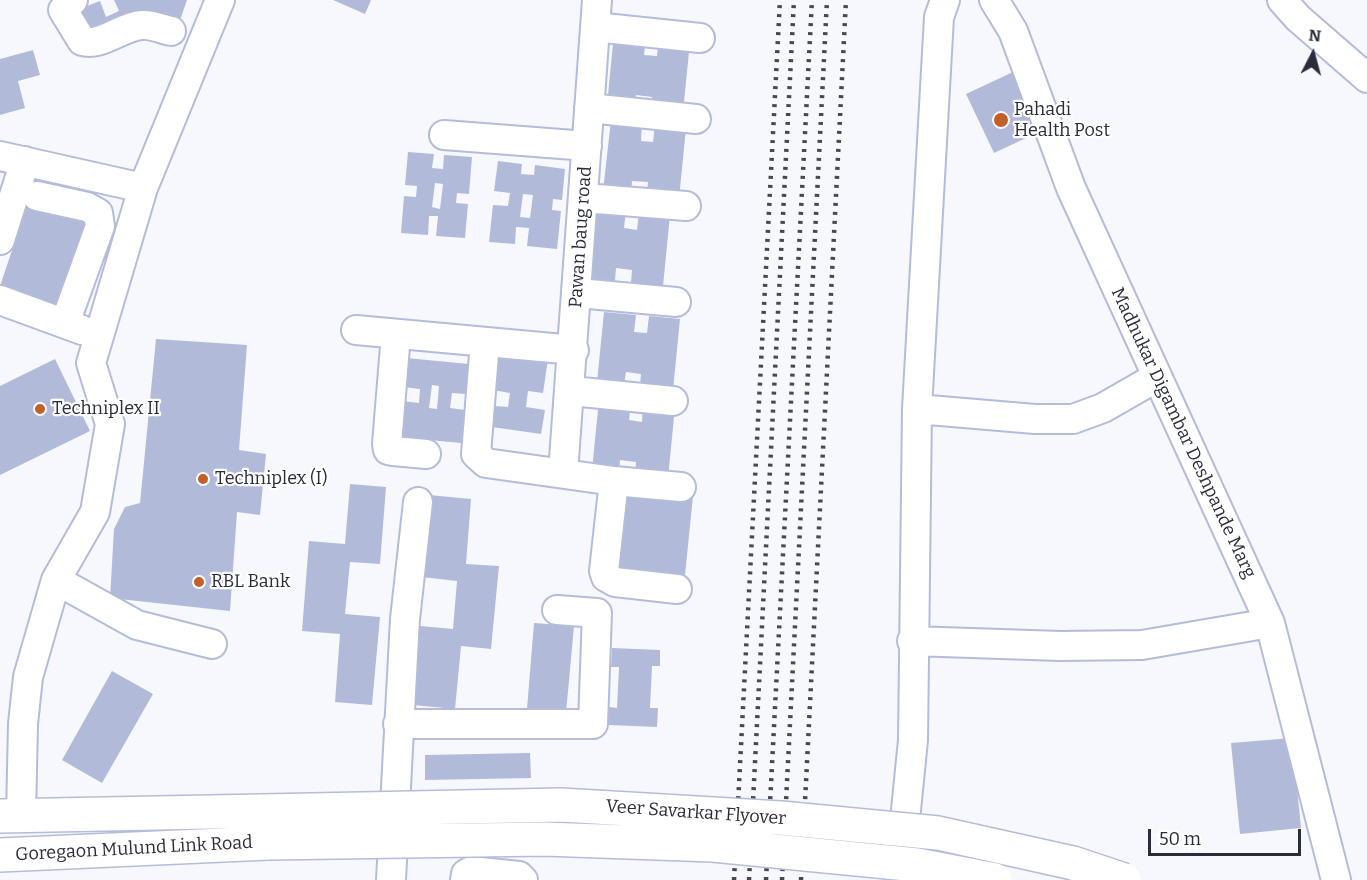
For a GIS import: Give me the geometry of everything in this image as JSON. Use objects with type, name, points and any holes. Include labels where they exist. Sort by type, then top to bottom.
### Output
[{"type":"main road","name":"Veer Savarkar Flyover","points":[[262,811],[561,805],[759,817],[938,832],[1073,863],[1124,880]]},
{"type":"main road","name":"Goregaon Mulund Link Road","points":[[0,855],[212,829],[262,811]]},
{"type":"main road","name":"Goregaon Mulund Link Road","points":[[7,820],[212,829],[268,843]]},
{"type":"main road","points":[[0,840],[182,834],[212,829]]},
{"type":"main road","name":"Veer Savarkar Flyover","points":[[268,843],[554,839],[713,844],[916,865],[995,880]]},
{"type":"street","points":[[73,0],[63,10],[82,41],[89,43],[131,27],[145,25],[171,31]]},
{"type":"street","points":[[7,820],[23,724],[28,677],[56,580],[95,512],[110,424],[95,351],[143,188],[220,0]]},
{"type":"street","points":[[899,880],[913,740],[912,641],[917,409],[939,17],[945,0]]},
{"type":"street","name":"Madhukar Digambar Deshpande Marg","points":[[994,0],[1013,32],[1071,188],[1270,622],[1336,880]]},
{"type":"street","points":[[1282,0],[1298,18],[1367,78]]},
{"type":"street","points":[[596,13],[700,38]]},
{"type":"street","name":"Pawan baug road","points":[[563,473],[574,350],[596,13]]},
{"type":"street","points":[[590,108],[696,119]]},
{"type":"street","points":[[444,135],[587,146]]},
{"type":"street","points":[[0,240],[13,158],[143,188]]},
{"type":"street","points":[[63,170],[48,199],[87,207],[98,213],[100,226],[65,323]]},
{"type":"street","points":[[584,198],[686,206]]},
{"type":"street","points":[[578,293],[676,302]]},
{"type":"street","points":[[0,300],[65,323],[95,351]]},
{"type":"street","points":[[356,330],[574,350]]},
{"type":"street","points":[[396,334],[388,450],[426,454]]},
{"type":"street","points":[[485,342],[476,454],[478,459],[614,481],[681,487]]},
{"type":"street","points":[[917,409],[1035,419],[1072,419],[1103,408],[1157,377]]},
{"type":"street","points":[[571,391],[673,401]]},
{"type":"street","points":[[614,481],[604,571],[606,577],[615,582],[677,589]]},
{"type":"street","points":[[391,880],[405,619],[418,502]]},
{"type":"street","points":[[56,580],[137,625],[212,644]]},
{"type":"street","points":[[398,724],[593,724],[597,613],[558,610]]},
{"type":"street","points":[[912,641],[1060,646],[1142,645],[1270,622]]},
{"type":"street","points":[[465,880],[466,874],[471,871],[519,876],[523,880]]},
{"type":"building","points":[[114,0],[187,0],[177,29],[134,11],[85,34],[72,12],[100,1],[106,17],[119,11]]},
{"type":"building","points":[[333,0],[371,0],[365,14]]},
{"type":"building","points":[[614,34],[646,37],[644,55],[657,56],[659,39],[690,42],[683,112],[650,109],[652,97],[636,95],[635,108],[607,105]]},
{"type":"building","points":[[33,50],[40,75],[18,81],[25,108],[0,115],[0,59]]},
{"type":"building","points":[[1013,72],[1041,131],[994,153],[966,94]]},
{"type":"building","points":[[611,120],[642,124],[641,141],[653,142],[655,125],[686,128],[679,199],[647,195],[648,182],[632,181],[631,194],[603,191]]},
{"type":"building","points":[[408,152],[434,154],[432,168],[443,169],[444,155],[472,157],[469,194],[457,193],[456,203],[468,204],[465,238],[436,236],[438,216],[429,216],[428,235],[401,233],[404,196],[416,197],[417,186],[405,185]],"holes":[[[435,183],[443,184],[440,209],[432,207]]]},
{"type":"building","points":[[498,161],[522,164],[521,174],[534,175],[535,165],[565,169],[562,200],[553,199],[552,210],[561,211],[557,249],[527,246],[529,228],[516,227],[515,244],[489,242],[493,205],[508,206],[510,193],[494,191]],"holes":[[[523,194],[533,195],[530,218],[520,217]]]},
{"type":"building","points":[[28,203],[95,224],[66,312],[0,286]]},
{"type":"building","points":[[595,208],[626,211],[624,228],[637,230],[639,212],[670,215],[663,286],[631,283],[632,270],[616,268],[615,281],[587,278]]},
{"type":"building","points":[[604,312],[636,315],[634,332],[647,333],[649,316],[680,319],[673,390],[640,387],[641,374],[626,372],[624,385],[597,382]]},
{"type":"building","name":"Techniplex (I)","points":[[156,339],[247,345],[239,450],[266,454],[260,515],[237,512],[230,611],[110,598],[114,529],[125,507],[140,503]]},
{"type":"building","points":[[492,352],[548,359],[543,393],[528,391],[526,407],[545,410],[541,434],[492,427],[495,406],[508,407],[510,393],[487,389]]},
{"type":"building","points":[[406,358],[469,364],[466,394],[452,393],[450,408],[465,410],[461,443],[398,437],[402,401],[419,403],[420,389],[403,387]],"holes":[[[432,385],[439,386],[437,409],[429,408]]]},
{"type":"building","name":"Techniplex II","points":[[55,359],[90,431],[0,475],[0,386]]},
{"type":"building","points":[[599,400],[631,403],[629,420],[642,422],[643,404],[675,407],[668,478],[635,475],[636,462],[620,460],[619,473],[592,470]]},
{"type":"building","points":[[350,484],[386,487],[380,564],[350,562],[345,614],[380,617],[372,705],[335,702],[340,634],[302,631],[309,541],[345,544]]},
{"type":"building","points":[[626,490],[693,496],[685,575],[618,568]]},
{"type":"building","points":[[429,495],[471,499],[466,564],[499,566],[491,649],[461,646],[455,709],[413,705],[420,626],[453,629],[457,581],[422,577]]},
{"type":"building","points":[[534,623],[574,626],[566,713],[527,709]]},
{"type":"building","points":[[612,648],[660,650],[660,666],[652,666],[650,708],[658,708],[657,727],[609,725],[609,707],[617,708],[619,667],[611,667]]},
{"type":"building","points":[[112,671],[153,694],[102,783],[62,760]]},
{"type":"building","points":[[1292,738],[1301,828],[1240,834],[1231,743]]},
{"type":"building","points":[[530,753],[531,778],[425,780],[425,755]]},
{"type":"railway","points":[[734,880],[780,0]]},
{"type":"railway","points":[[749,880],[794,0]]},
{"type":"railway","points":[[766,880],[812,0]]},
{"type":"railway","points":[[782,880],[827,0]]},
{"type":"railway","points":[[801,880],[846,0]]},
{"type":"place","name":"Pahadi Health Post","points":[[1001,120]]},
{"type":"place","name":"Techniplex II","points":[[40,409]]},
{"type":"place","name":"Techniplex (I)","points":[[203,479]]},
{"type":"place","name":"RBL Bank","points":[[199,582]]}]
